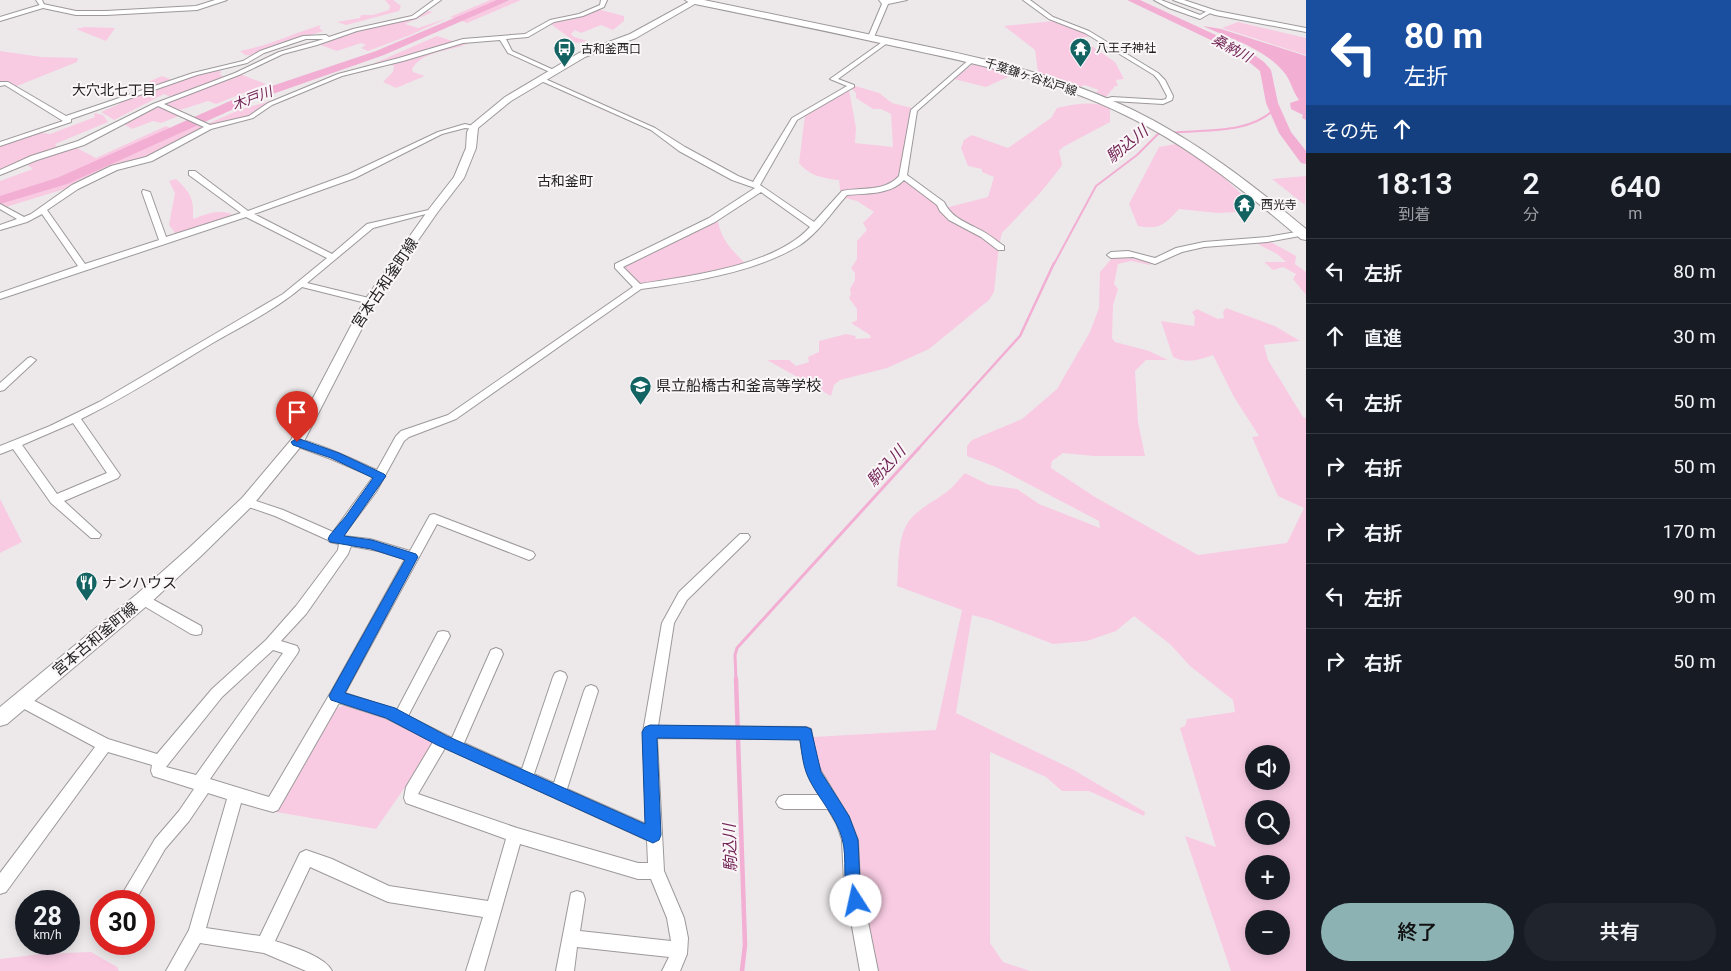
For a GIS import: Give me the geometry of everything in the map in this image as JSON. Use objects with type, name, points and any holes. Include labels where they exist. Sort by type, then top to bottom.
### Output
[{"type":"main road","name":"千葉鎌ヶ谷松戸線","points":[[695,0],[974,59],[1022,72],[1103,101],[1157,128],[1226,171],[1304,235]]},
{"type":"street","points":[[0,19],[41,3],[76,13],[106,13],[197,8],[223,0]]},
{"type":"street","points":[[0,173],[34,158],[81,143],[158,104],[238,74],[281,52],[314,44],[355,30],[414,18],[438,0]]},
{"type":"street","points":[[0,228],[24,220],[43,210],[75,187],[114,168],[149,159],[210,127],[251,117],[270,104],[359,69],[401,60],[464,41],[526,36],[552,21],[587,13],[602,6],[604,0]]},
{"type":"street","points":[[0,296],[247,214],[352,176],[440,133],[465,126],[474,127],[496,108],[540,79],[587,52],[633,36],[695,0]]},
{"type":"street","points":[[871,38],[885,4],[883,1],[904,0]]},
{"type":"street","points":[[1026,0],[1051,18],[1087,32],[1156,74],[1162,80],[1170,96],[1169,100],[1163,102],[1112,99],[1103,101]]},
{"type":"street","points":[[1157,0],[1200,17],[1209,12]]},
{"type":"street","points":[[1177,0],[1209,12],[1306,30]]},
{"type":"street","points":[[64,119],[195,74],[245,62],[262,52],[305,37],[330,38]]},
{"type":"street","points":[[504,39],[510,52],[554,72]]},
{"type":"street","points":[[638,287],[618,266],[712,220],[758,187],[794,119],[852,86],[833,79],[887,41]]},
{"type":"street","points":[[339,540],[380,476],[400,439],[406,434],[452,417],[638,287],[677,281],[759,262],[797,243],[815,227],[845,193],[895,186],[903,176],[914,110],[974,59]]},
{"type":"street","points":[[540,79],[648,126],[689,153],[735,178],[758,187],[815,227]]},
{"type":"street","points":[[0,84],[6,84],[69,121],[0,144]]},
{"type":"street","points":[[158,104],[210,127]]},
{"type":"street","points":[[109,119],[120,124]]},
{"type":"street","name":"宮本古和釜町線","points":[[0,718],[143,599],[247,502],[297,442],[370,301],[433,211],[459,178],[470,148],[474,127]]},
{"type":"street","points":[[192,173],[247,214],[332,257]]},
{"type":"street","points":[[903,176],[941,204],[942,210],[950,216],[1001,248]]},
{"type":"street","points":[[146,192],[164,242]]},
{"type":"street","points":[[0,206],[24,220]]},
{"type":"street","points":[[43,210],[83,267]]},
{"type":"street","points":[[0,450],[103,404],[244,322],[302,284],[370,226],[433,211]]},
{"type":"street","points":[[1111,255],[1123,253],[1155,261],[1174,250],[1204,243],[1304,235]]},
{"type":"street","points":[[302,284],[370,301]]},
{"type":"street","points":[[0,388],[32,360]]},
{"type":"street","points":[[0,377],[14,376]]},
{"type":"street","points":[[55,500],[114,475],[75,418]]},
{"type":"street","points":[[297,442],[380,476]]},
{"type":"street","points":[[15,444],[55,500],[95,535]]},
{"type":"street","points":[[247,502],[278,512],[339,540],[346,544],[344,551],[301,610],[271,644],[217,693],[160,760],[158,771],[236,795],[273,804],[336,696],[434,518],[529,555]]},
{"type":"street","points":[[672,971],[679,950],[679,928],[673,908],[660,885],[656,871],[650,732],[668,623],[674,609],[683,596],[744,537]]},
{"type":"street","points":[[339,540],[364,543],[412,557]]},
{"type":"street","points":[[143,599],[196,630]]},
{"type":"street","points":[[400,718],[443,636]]},
{"type":"street","points":[[133,890],[160,844],[184,816],[202,784],[292,650],[271,644]]},
{"type":"street","points":[[496,654],[449,743],[412,792],[411,798],[517,835],[638,871],[656,871]]},
{"type":"street","points":[[526,777],[560,677]]},
{"type":"street","points":[[558,792],[591,691]]},
{"type":"street","points":[[336,696],[390,713],[449,743],[653,835]]},
{"type":"street","points":[[20,700],[105,745],[160,760]]},
{"type":"street","points":[[650,732],[806,733],[810,762],[815,775],[844,822],[850,840],[852,882],[869,971]]},
{"type":"street","points":[[0,886],[6,869],[105,745]]},
{"type":"street","points":[[175,971],[197,932],[197,926],[236,795]]},
{"type":"street","points":[[784,802],[832,802]]},
{"type":"street","points":[[475,971],[492,910],[514,839],[517,835]]},
{"type":"street","points":[[264,945],[306,858],[326,865],[388,894],[492,910]]},
{"type":"street","points":[[565,971],[577,899]]},
{"type":"street","points":[[197,932],[203,936],[264,945],[299,958],[323,971]]},
{"type":"street","points":[[571,938],[679,950]]},
{"type":"shaded area","points":[[385,0],[393,0],[401,6],[399,11],[346,25],[337,22],[389,10],[390,6]]},
{"type":"shaded area","points":[[490,0],[505,0],[457,19],[450,17]]},
{"type":"shaded area","points":[[511,0],[521,0],[467,23],[459,20]]},
{"type":"shaded area","points":[[597,9],[624,16],[624,21],[613,30],[601,25],[581,33],[575,30],[571,34],[574,37],[588,41],[576,43],[551,24],[553,21]]},
{"type":"shaded area","points":[[428,11],[433,12],[405,24],[418,28],[448,18],[368,51],[361,48],[366,45],[361,43],[337,51],[318,44],[358,30],[417,17]]},
{"type":"shaded area","points":[[1054,21],[1091,36],[1080,38],[1115,62],[1124,79],[1116,80],[1118,86],[1115,86],[1106,97],[1099,96],[1096,92],[1099,90],[1085,85],[1077,88],[1038,73],[1035,50],[1004,26]]},
{"type":"shaded area","points":[[1238,22],[1306,38],[1306,55],[1222,28]]},
{"type":"shaded area","points":[[321,25],[319,28],[323,31],[261,51],[255,56],[245,55],[240,51],[261,46]]},
{"type":"shaded area","points":[[1203,26],[1221,29],[1306,56],[1306,120],[1302,118],[1303,115],[1291,109],[1290,103],[1299,100],[1287,77],[1274,62],[1245,44]]},
{"type":"shaded area","points":[[85,27],[115,28],[106,41],[76,29]]},
{"type":"shaded area","points":[[437,36],[456,42],[399,60],[368,66]]},
{"type":"shaded area","points":[[475,40],[460,47],[425,57],[417,62],[412,69],[413,72],[425,76],[396,88],[383,82],[393,72],[394,66],[387,64]]},
{"type":"shaded area","points":[[0,51],[42,57],[78,58],[77,62],[17,86],[7,81],[0,83]]},
{"type":"shaded area","points":[[973,64],[1006,71],[1010,76],[986,87],[954,79]]},
{"type":"shaded area","points":[[217,70],[222,72],[219,74],[225,77],[171,97],[164,94],[114,120],[101,112],[119,104],[122,100],[151,90],[145,86],[148,82],[162,76],[175,81]]},
{"type":"shaded area","points":[[240,74],[266,84],[216,104],[208,101],[180,110],[163,103]]},
{"type":"shaded area","points":[[852,85],[879,93],[892,103],[912,108],[900,175],[949,207],[988,197],[994,177],[982,172],[982,169],[968,166],[961,148],[964,140],[972,135],[1008,148],[1051,118],[1057,108],[1077,104],[1097,104],[1110,107],[1110,122],[1059,151],[1061,167],[1041,192],[1002,233],[994,292],[989,300],[929,349],[887,368],[840,380],[834,385],[831,396],[767,360],[789,360],[796,366],[809,362],[808,357],[819,352],[819,341],[846,334],[856,336],[855,339],[871,338],[870,335],[851,323],[857,320],[857,309],[849,298],[851,294],[850,289],[855,280],[855,273],[851,268],[857,259],[857,241],[867,230],[863,223],[874,212],[857,201],[841,197],[839,180],[817,176],[807,171],[799,163],[805,115],[849,90],[856,128],[855,143],[893,147],[891,114],[881,109],[873,109],[856,98],[856,93],[851,88]]},
{"type":"shaded area","points":[[291,95],[250,116],[211,125],[207,124],[239,110]]},
{"type":"shaded area","points":[[156,106],[179,116],[161,123],[153,121],[132,129],[122,123]]},
{"type":"shaded area","points":[[94,113],[103,115],[108,122],[55,144],[58,148],[0,172],[0,144],[37,132],[50,134],[95,117]]},
{"type":"shaded area","points":[[195,122],[204,127],[158,152],[71,187],[6,207],[0,203],[63,181]]},
{"type":"shaded area","points":[[166,126],[174,130],[60,180],[0,200],[0,181],[33,169],[25,163],[75,147],[96,158]]},
{"type":"shaded area","points":[[1176,144],[1218,172],[1251,203],[1238,212],[1218,213],[1179,209],[1157,227],[1138,226],[1129,204],[1159,147]]},
{"type":"shaded area","points":[[1306,176],[1305,205],[1272,179]]},
{"type":"shaded area","points":[[176,179],[185,188],[192,201],[193,219],[217,212],[232,214],[220,221],[176,234],[169,225],[175,193],[169,181]]},
{"type":"shaded area","points":[[718,221],[724,239],[746,264],[641,285],[623,266]]},
{"type":"shaded area","points":[[1269,241],[1296,256],[1295,264],[1306,272],[1306,295],[1293,279],[1296,274],[1283,267],[1273,270],[1264,262],[1286,262],[1277,254],[1254,242]]},
{"type":"shaded area","points":[[1124,254],[1152,261],[1150,265],[1131,261],[1118,264],[1114,284],[1118,289],[1113,305],[1112,338],[1115,342],[1149,351],[1168,360],[1146,360],[1135,371],[1138,422],[1145,456],[1094,456],[1063,453],[1052,461],[1051,468],[1095,497],[1198,555],[1287,543],[1304,508],[1278,496],[1252,437],[1259,436],[1234,397],[1213,355],[1188,361],[1173,357],[1161,321],[1194,326],[1195,317],[1192,312],[1197,309],[1218,319],[1224,318],[1223,312],[1226,308],[1275,326],[1300,341],[1264,345],[1268,360],[1303,417],[1306,418],[1306,971],[1231,971],[1185,836],[1216,847],[1180,728],[1185,726],[1187,719],[1235,712],[1233,700],[1190,666],[1171,645],[1134,616],[1116,631],[1087,641],[1053,644],[991,620],[972,615],[956,713],[1072,769],[1145,812],[1144,816],[1089,791],[1062,791],[1046,777],[990,752],[990,943],[1003,962],[1030,971],[874,971],[855,855],[814,763],[813,737],[936,730],[962,610],[897,586],[899,554],[904,531],[911,519],[949,490],[965,473],[989,485],[1017,489],[1039,504],[1100,528],[1099,521],[996,467],[967,456],[967,446],[972,440],[1022,419],[1057,389],[1090,332],[1099,308],[1100,272],[1114,256]]},
{"type":"shaded area","points":[[0,499],[22,542],[0,553]]},
{"type":"shaded area","points":[[345,705],[387,718],[435,744],[376,829],[276,812],[334,709]]},
{"type":"shaded area","points":[[80,952],[90,952],[90,955],[96,955],[117,967],[119,971],[0,971],[0,959],[32,955],[80,955]]},
{"type":"waterway","name":"木戸川","points":[[0,200],[62,181],[243,100],[380,53],[505,0]]},
{"type":"waterway","name":"桑納川","points":[[1132,0],[1242,51],[1260,64],[1265,70],[1272,103],[1285,133],[1306,160]]},
{"type":"waterway","name":"駒込川","points":[[1170,133],[1212,131],[1239,127],[1252,123],[1275,109]]},
{"type":"waterway","name":"駒込川","points":[[1054,264],[1096,186],[1137,155],[1158,134],[1163,134]]},
{"type":"waterway","name":"駒込川","points":[[918,449],[1020,336],[1054,263]]},
{"type":"waterway","name":"駒込川","points":[[736,681],[735,655],[737,648],[919,448]]},
{"type":"waterway","name":"駒込川","points":[[736,679],[745,945],[742,971]]},
{"type":"place","name":"八王子神社","points":[[1080,67]]},
{"type":"place","name":"古和釜西口","points":[[565,68]]},
{"type":"place","name":"西光寺","points":[[1245,224]]},
{"type":"place","name":"県立船橋古和釜高等学校","points":[[640,405]]},
{"type":"place","name":"ナンハウス","points":[[86,602]]},
{"type":"district","name":"大穴北七丁目","points":[[114,90]]},
{"type":"district","name":"古和釜町","points":[[565,181]]},
{"type":"route","points":[[297,442],[380,476],[351,519],[334,539],[356,541],[388,548],[412,557],[336,696],[390,713],[442,740],[653,835],[650,732],[806,733],[810,762],[815,775],[844,822],[850,840],[852,882],[856,901]]}]
